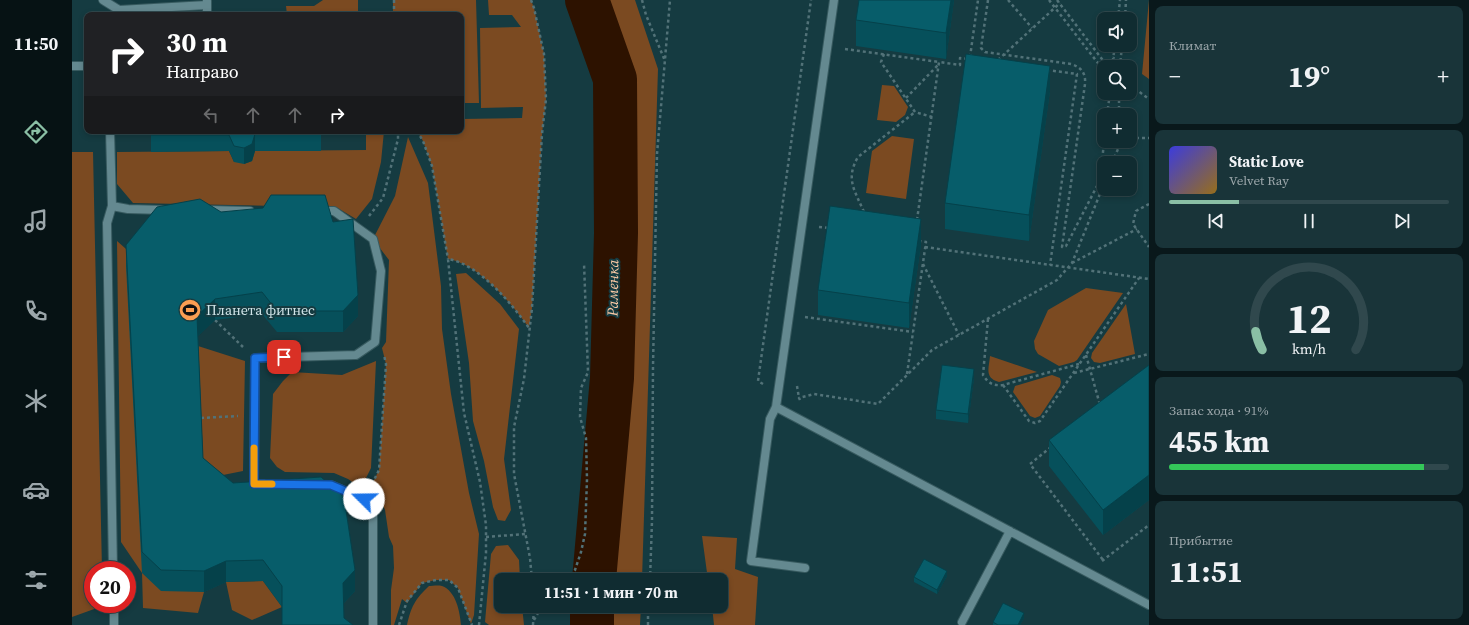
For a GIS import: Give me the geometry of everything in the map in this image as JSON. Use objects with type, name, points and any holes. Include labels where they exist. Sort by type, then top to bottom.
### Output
[{"type":"lane","points":[[103,0],[119,10],[207,3]]},
{"type":"lane","points":[[805,568],[751,561],[770,419],[776,407],[834,0]]},
{"type":"lane","points":[[72,66],[84,66]]},
{"type":"lane","points":[[110,134],[112,206],[107,224],[113,561]]},
{"type":"lane","points":[[112,206],[128,209],[175,210]]},
{"type":"lane","points":[[199,210],[255,211]]},
{"type":"lane","points":[[269,484],[254,484],[255,358],[356,355],[375,342],[382,271],[373,239],[334,211],[310,211]]},
{"type":"lane","points":[[776,407],[1149,605]]},
{"type":"lane","points":[[315,485],[331,485],[364,499],[373,514],[373,625]]},
{"type":"lane","points":[[962,622],[1010,531]]},
{"type":"lane","points":[[114,613],[114,625]]},
{"type":"path","points":[[394,0],[394,12]]},
{"type":"path","points":[[530,0],[534,8],[544,54],[546,99],[542,134],[529,328],[524,378],[514,427],[514,474],[526,534],[531,573]]},
{"type":"path","points":[[642,0],[646,15],[665,61]]},
{"type":"path","points":[[650,573],[657,154],[670,0]]},
{"type":"path","points":[[758,381],[811,0]]},
{"type":"path","points":[[845,49],[960,65],[960,58],[970,59],[978,0]]},
{"type":"path","points":[[988,0],[981,48],[985,52],[1071,64],[1078,66],[1085,74],[1085,84],[1062,247],[1066,246],[1097,186],[1101,174],[1103,148]]},
{"type":"path","points":[[1008,0],[1032,28]]},
{"type":"path","points":[[1048,0],[1096,61]]},
{"type":"path","points":[[1057,0],[1103,60]]},
{"type":"path","points":[[1119,12],[1120,0]]},
{"type":"path","points":[[1125,12],[1126,0]]},
{"type":"path","points":[[1002,64],[994,63],[1060,3]]},
{"type":"path","points":[[1113,60],[1114,52]]},
{"type":"path","points":[[884,54],[881,62],[915,112],[932,117]]},
{"type":"path","points":[[906,98],[939,63]]},
{"type":"path","points":[[916,226],[939,63]]},
{"type":"path","points":[[1039,69],[1077,74],[1050,265]]},
{"type":"path","points":[[1137,90],[1149,98]]},
{"type":"path","points":[[865,215],[851,182],[853,166],[858,157],[915,112]]},
{"type":"path","points":[[359,229],[383,198],[398,134]]},
{"type":"path","points":[[419,134],[423,141],[432,166],[448,259],[464,413],[480,482],[486,524],[486,552],[480,625]]},
{"type":"path","points":[[1137,138],[1149,138]]},
{"type":"path","points":[[1072,263],[1099,196]]},
{"type":"path","points":[[1149,204],[1136,211],[1133,224],[1149,247]]},
{"type":"path","points":[[819,227],[834,229]]},
{"type":"path","points":[[802,404],[799,398],[814,394],[878,404],[932,350],[1057,280],[1072,263],[1136,229]]},
{"type":"path","points":[[907,375],[926,247],[926,242],[914,240]]},
{"type":"path","points":[[926,247],[1149,279]]},
{"type":"path","points":[[448,259],[457,260],[475,270],[515,308],[529,328]]},
{"type":"path","points":[[572,573],[582,552],[587,479],[586,438],[580,418],[581,388],[588,372],[584,263]]},
{"type":"path","points":[[923,264],[959,335]]},
{"type":"path","points":[[1003,385],[1029,421],[1035,423],[1040,421],[1139,278]]},
{"type":"path","points":[[789,314],[913,332]]},
{"type":"path","points":[[988,318],[984,375],[988,382],[996,386],[1003,385],[1080,364]]},
{"type":"path","points":[[215,320],[255,358]]},
{"type":"path","points":[[364,499],[379,470],[381,447],[386,364],[382,348],[375,342]]},
{"type":"path","points":[[1073,373],[1149,354]]},
{"type":"path","points":[[1086,355],[1102,409]]},
{"type":"path","points":[[201,418],[255,415]]},
{"type":"path","points":[[1054,446],[1030,464],[1103,560]]},
{"type":"path","points":[[1087,572],[1149,525]]},
{"type":"path","points":[[486,537],[526,534]]},
{"type":"path","points":[[400,625],[407,601],[422,583],[436,580],[448,580],[458,588],[472,625]]},
{"type":"path","points":[[533,624],[534,613]]},
{"type":"path","points":[[533,624],[538,613]]},
{"type":"path","points":[[648,613],[648,625]]},
{"type":"shaded area","points":[[323,0],[358,0],[358,12],[287,12],[286,6],[314,6]]},
{"type":"shaded area","points":[[393,0],[476,0],[479,103],[464,103],[464,12],[393,12]]},
{"type":"shaded area","points":[[488,0],[531,0],[544,54],[546,99],[542,134],[532,308],[529,328],[514,308],[494,286],[460,262],[448,259],[432,166],[423,141],[419,134],[464,134],[464,119],[522,118],[523,107],[481,108],[480,28],[521,27],[512,15],[489,15]]},
{"type":"shaded area","points":[[587,0],[635,0],[658,69],[642,573],[595,573],[612,378],[616,233],[615,79]]},
{"type":"shaded area","points":[[1149,0],[1149,79],[1142,74]]},
{"type":"shaded area","points":[[882,85],[894,86],[908,107],[905,115],[896,122],[877,120]]},
{"type":"shaded area","points":[[366,134],[384,134],[381,162],[372,199],[356,219],[336,207],[133,203],[117,184],[117,152],[229,151],[234,162],[255,151],[366,150]]},
{"type":"shaded area","points":[[892,136],[914,139],[906,199],[866,193],[872,151]]},
{"type":"shaded area","points":[[408,137],[428,183],[441,286],[442,329],[451,394],[469,493],[479,534],[474,615],[471,624],[458,588],[449,580],[436,580],[422,583],[407,603],[402,599],[394,625],[391,625],[391,590],[394,568],[393,546],[389,537],[385,510],[380,498],[369,490],[379,470],[386,364],[382,348],[386,342],[389,260],[373,239],[395,196]]},
{"type":"shaded area","points":[[72,152],[93,152],[102,561],[84,561],[84,613],[72,617]]},
{"type":"shaded area","points":[[117,241],[134,256],[204,592],[198,613],[143,608],[142,573],[136,564],[136,561],[134,561],[121,542]]},
{"type":"shaded area","points":[[466,273],[500,304],[519,329],[504,459],[511,510],[505,521],[498,520],[493,507],[484,461],[473,421],[469,363],[456,274]]},
{"type":"shaded area","points":[[1086,288],[1123,293],[1077,360],[1059,366],[1038,354],[1035,349],[1034,341],[1048,310]]},
{"type":"shaded area","points":[[1126,304],[1135,354],[1100,363],[1094,362],[1091,358],[1092,353]]},
{"type":"shaded area","points":[[198,346],[245,361],[243,471],[203,479]]},
{"type":"shaded area","points":[[990,356],[1037,372],[999,382],[991,378],[989,375],[988,368]]},
{"type":"shaded area","points":[[376,361],[371,468],[361,488],[348,479],[334,473],[285,472],[277,467],[270,458],[273,394],[283,381],[292,372],[342,375]]},
{"type":"shaded area","points":[[1052,375],[1060,378],[1060,386],[1040,416],[1035,418],[1030,416],[1013,392],[1015,386]]},
{"type":"shaded area","points":[[702,536],[737,538],[735,569],[758,577],[755,625],[714,625],[713,613],[728,613],[728,573],[707,573]]},
{"type":"shaded area","points":[[508,545],[519,560],[520,573],[494,573],[494,613],[523,613],[524,625],[489,625],[485,622],[491,554],[496,546]]},
{"type":"shaded area","points":[[263,581],[282,607],[252,620],[232,610],[226,582]]},
{"type":"shaded area","points":[[429,586],[442,586],[451,592],[460,614],[461,625],[407,625],[414,604]]},
{"type":"shaded area","points":[[592,613],[641,613],[640,625],[592,625]]},
{"type":"building","points":[[859,0],[951,0],[946,33],[856,20]]},
{"type":"building","points":[[966,54],[1050,66],[1029,215],[945,203]]},
{"type":"building","points":[[255,134],[252,144],[244,148],[234,146],[229,135],[151,135]]},
{"type":"building","points":[[271,195],[325,195],[333,222],[353,219],[358,295],[343,311],[277,311],[262,292],[215,299],[197,316],[203,458],[233,483],[321,477],[344,497],[355,570],[343,583],[344,618],[353,625],[282,625],[282,586],[263,560],[226,561],[204,571],[161,570],[142,552],[126,245],[157,207],[200,199],[221,212],[263,208]]},
{"type":"building","points":[[830,206],[921,219],[909,303],[818,290]]},
{"type":"building","points":[[942,365],[974,369],[968,414],[936,410]]},
{"type":"building","points":[[1149,365],[1149,475],[1103,510],[1049,440]]},
{"type":"building","points":[[924,559],[947,571],[937,590],[914,577]]},
{"type":"building","points":[[1003,603],[1024,613],[1018,625],[998,625],[993,622]]},
{"type":"waterway","name":"Раменка","points":[[587,0],[615,79],[616,233],[612,378],[595,573]]},
{"type":"waterway","name":"Раменка","points":[[592,613],[592,625]]},
{"type":"slow traffic","points":[[254,448],[254,484],[272,484]]},
{"type":"place","name":"Планета фитнес","points":[[190,310]]},
{"type":"route","points":[[284,357],[255,358],[254,484],[331,485],[364,499]]}]
